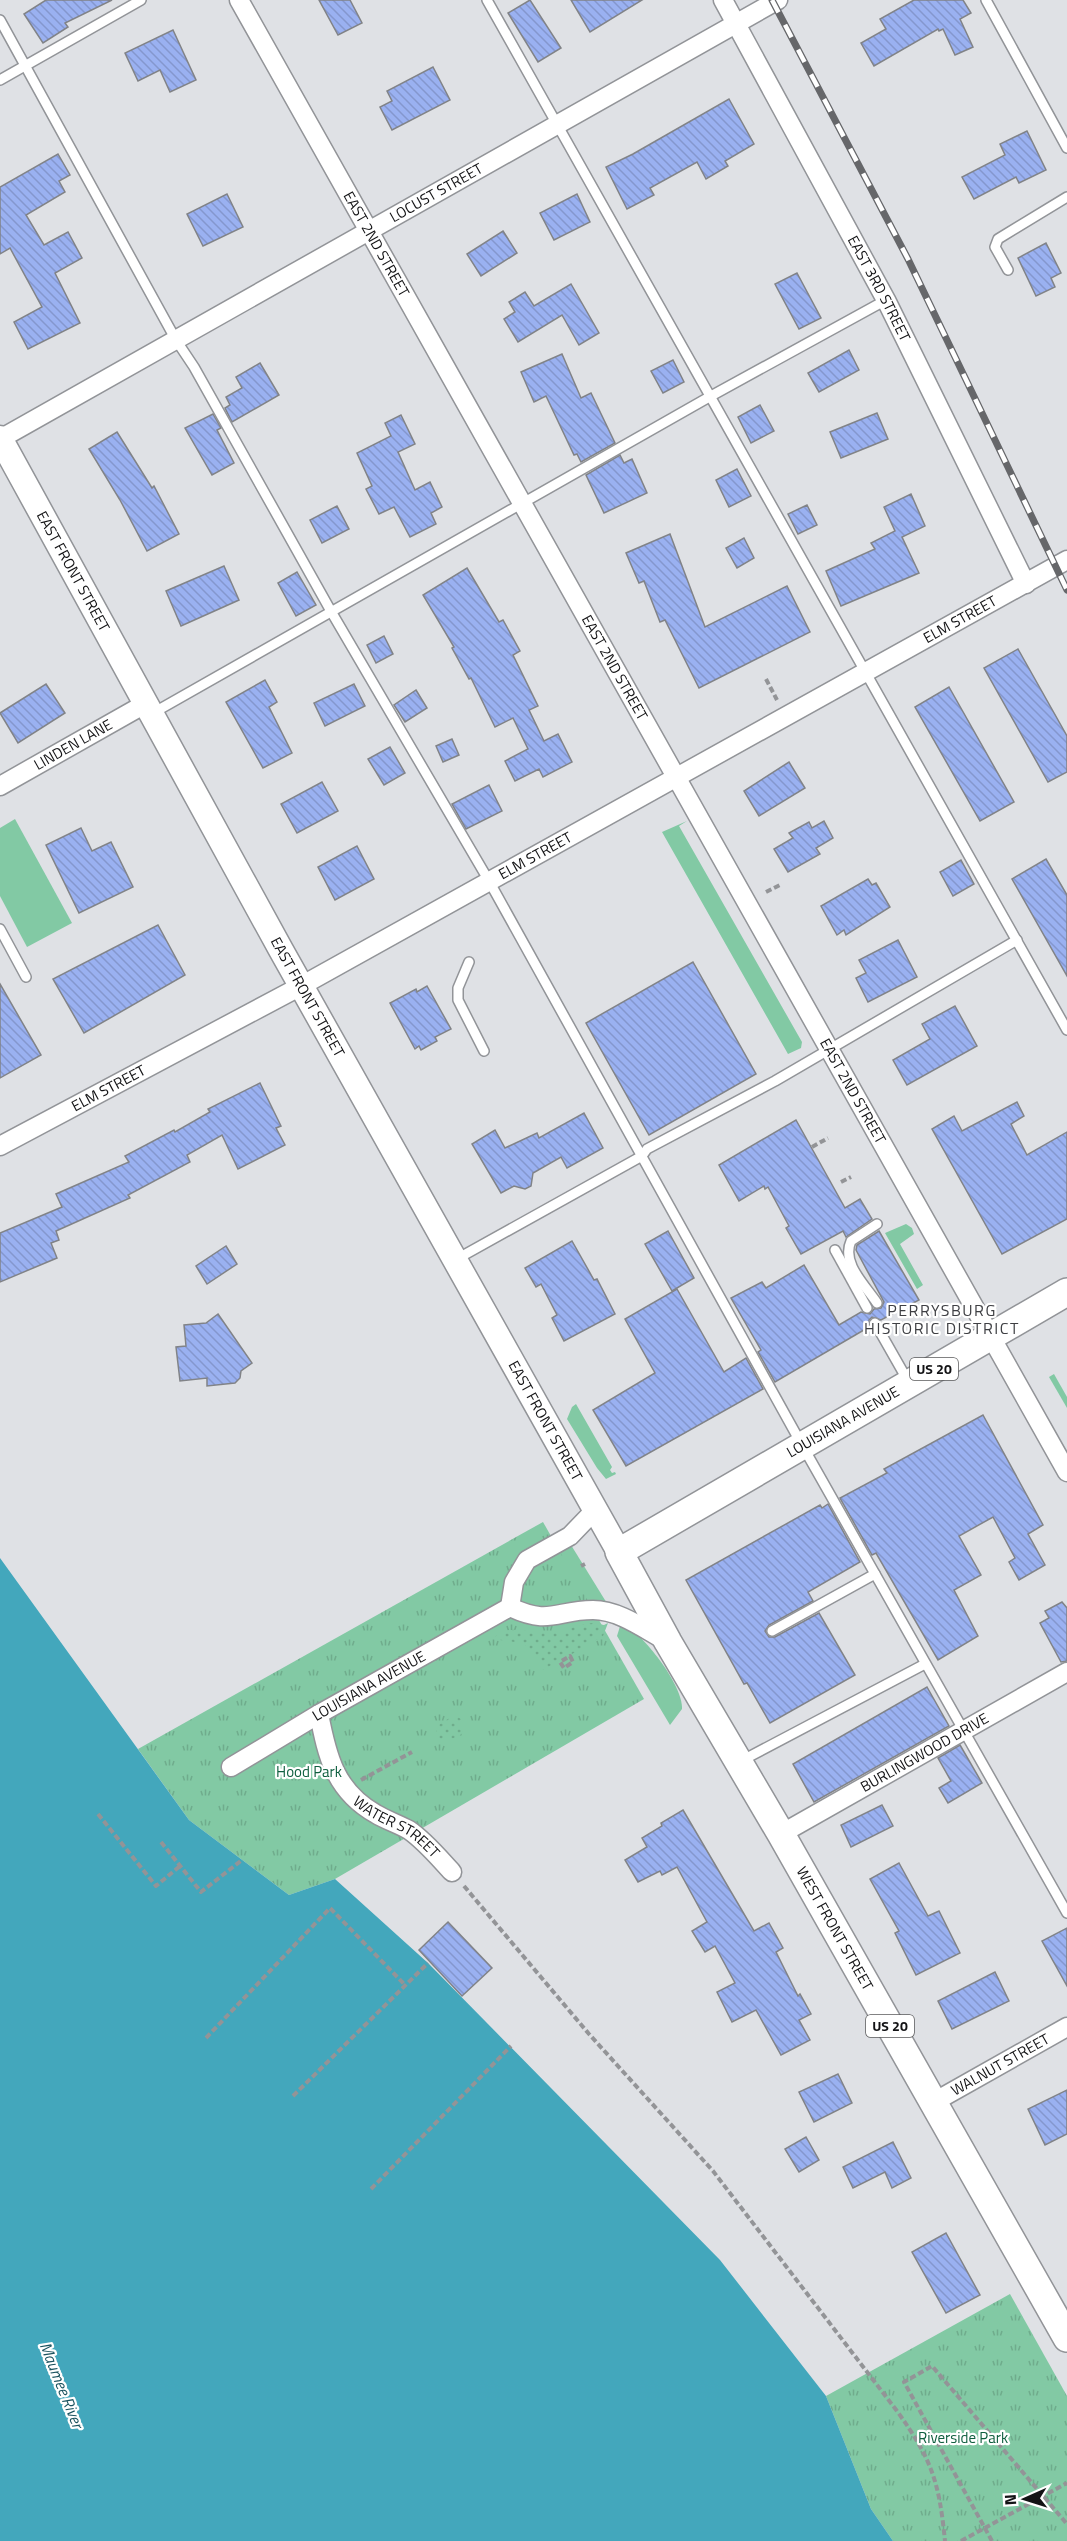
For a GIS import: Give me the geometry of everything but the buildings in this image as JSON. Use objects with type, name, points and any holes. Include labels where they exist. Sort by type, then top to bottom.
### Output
[{"type":"main road","name":"EAST FRONT STREET","points":[[0,438],[301,986],[619,1552]]},
{"type":"main road","name":"LOUISIANA AVENUE","points":[[619,1552],[1067,1292]]},
{"type":"main road","name":"WEST FRONT STREET","points":[[619,1552],[668,1642],[781,1834],[1067,2338]]},
{"type":"street","name":"EAST 2ND STREET","points":[[238,0],[1067,1472]]},
{"type":"street","name":"EAST 3RD STREET","points":[[723,0],[886,300],[1026,584]]},
{"type":"street","name":"LOCUST STREET","points":[[0,438],[778,0]]},
{"type":"street","name":"ELM STREET","points":[[0,1146],[301,986],[1067,560]]},
{"type":"street","name":"LINDEN LANE","points":[[0,786],[148,709]]},
{"type":"street","points":[[596,1509],[570,1536],[527,1560],[514,1582],[510,1607],[527,1616],[541,1617],[578,1611],[607,1612],[627,1619],[668,1642]]},
{"type":"street","name":"LOUISIANA AVENUE","points":[[231,1767],[318,1714],[510,1607]]},
{"type":"street","name":"BURLINGWOOD DRIVE","points":[[781,1834],[1067,1672]]},
{"type":"street","name":"WATER STREET","points":[[318,1714],[331,1767],[340,1781],[361,1804],[417,1836],[452,1872]]},
{"type":"street","name":"WALNUT STREET","points":[[934,2102],[1067,2027]]},
{"type":"lane","points":[[0,80],[141,0]]},
{"type":"lane","points":[[487,0],[1067,1030]]},
{"type":"lane","points":[[986,0],[1067,148]]},
{"type":"lane","points":[[0,21],[176,340],[194,367],[332,613],[489,881],[962,1731],[1067,1913]]},
{"type":"lane","points":[[1008,270],[995,247],[998,239],[1067,197]]},
{"type":"lane","points":[[148,709],[332,613],[711,396],[886,300]]},
{"type":"lane","points":[[0,929],[26,977]]},
{"type":"lane","points":[[455,1260],[642,1156],[646,1149],[829,1050],[1017,940]]},
{"type":"lane","points":[[469,962],[458,988],[458,1000],[484,1051]]},
{"type":"lane","points":[[877,1224],[850,1240],[848,1252],[853,1268],[877,1303]]},
{"type":"lane","points":[[835,1250],[867,1308]]},
{"type":"lane","points":[[875,1323],[909,1383]]},
{"type":"lane","points":[[772,1631],[875,1575]]},
{"type":"lane","points":[[739,1762],[925,1664]]},
{"type":"path","points":[[766,892],[780,885]]},
{"type":"path","points":[[812,1147],[828,1138]]},
{"type":"path","points":[[842,1182],[851,1177]]},
{"type":"path","points":[[355,1783],[412,1752]]},
{"type":"path","points":[[98,1814],[156,1886],[180,1866]]},
{"type":"path","points":[[161,1842],[201,1892],[242,1860]]},
{"type":"path","points":[[452,1872],[589,2034],[713,2170],[897,2411],[918,2441],[929,2462],[937,2485],[945,2541]]},
{"type":"path","points":[[206,2038],[330,1908],[405,1984]]},
{"type":"path","points":[[293,2096],[428,1963]]},
{"type":"path","points":[[371,2190],[511,2046]]},
{"type":"path","points":[[992,2541],[904,2382],[932,2366],[1067,2524]]},
{"type":"path","points":[[961,2541],[1067,2483]]},
{"type":"green space","points":[[15,819],[72,923],[27,947],[0,896],[0,828]]},
{"type":"green space","points":[[687,821],[679,826],[802,1042],[801,1048],[788,1054],[662,832]]},
{"type":"green space","points":[[906,1224],[912,1228],[914,1234],[900,1244],[923,1285],[917,1289],[885,1233]]},
{"type":"green space","points":[[1054,1374],[1067,1397],[1067,1408],[1049,1377]]},
{"type":"green space","points":[[576,1404],[612,1467],[610,1470],[616,1474],[606,1479],[567,1419],[572,1407]]},
{"type":"green space","name":"Hood Park","points":[[543,1522],[644,1699],[335,1879],[289,1895],[189,1820],[138,1749]]},
{"type":"green space","points":[[571,1545],[608,1605],[586,1602],[527,1574]]},
{"type":"green space","points":[[593,1623],[604,1625],[608,1623],[603,1636],[572,1654],[566,1652],[558,1657],[558,1661],[543,1670],[535,1653],[524,1645],[493,1639],[506,1631],[551,1633]]},
{"type":"green space","points":[[621,1623],[640,1637],[650,1648],[676,1687],[682,1709],[670,1725],[617,1636]]},
{"type":"green space","points":[[451,1717],[458,1717],[462,1720],[463,1733],[450,1739],[436,1736],[437,1726]]},
{"type":"green space","name":"Riverside Park","points":[[1010,2294],[1067,2396],[1067,2541],[893,2541],[871,2509],[826,2396]]},
{"type":"water","name":"Maumee River","points":[[0,1558],[189,1820],[289,1895],[335,1879],[428,1963],[720,2260],[826,2396],[871,2509],[893,2541],[0,2541]]},
{"type":"railway","points":[[772,0],[908,259],[1067,590]]},
{"type":"district","name":"PERRYSBURG HISTORIC DISTRICT","points":[[942,1319]]}]
